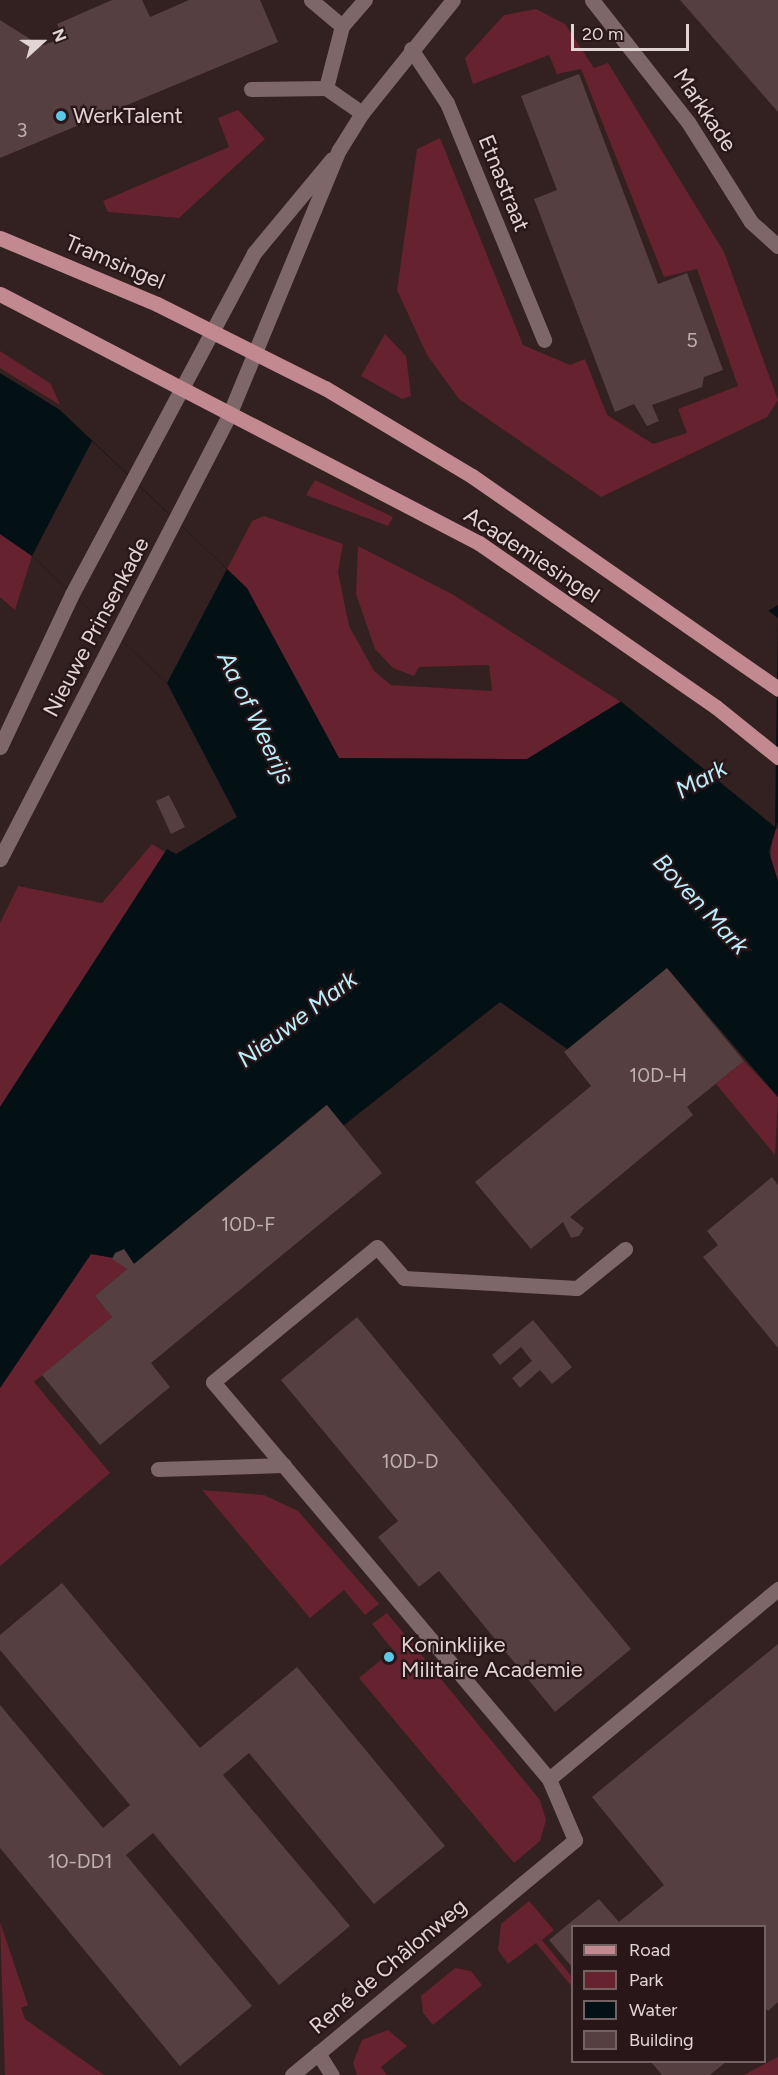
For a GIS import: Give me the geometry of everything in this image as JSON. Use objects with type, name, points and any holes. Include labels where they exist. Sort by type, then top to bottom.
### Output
[{"type":"main road","name":"Tramsingel","points":[[0,238],[210,330]]},
{"type":"main road","points":[[0,294],[178,389]]},
{"type":"main road","name":"Academiesingel","points":[[210,330],[256,353],[472,476],[778,689]]},
{"type":"main road","name":"Academiesingel","points":[[178,389],[479,543],[597,625],[778,757]]},
{"type":"street","points":[[310,0],[342,26]]},
{"type":"street","points":[[326,88],[342,26],[365,0]]},
{"type":"street","points":[[210,330],[254,253],[339,150],[362,112],[453,0]]},
{"type":"street","name":"Markkade","points":[[592,0],[688,122],[751,222],[778,246]]},
{"type":"street","name":"Etnastraat","points":[[411,49],[447,103],[544,340]]},
{"type":"street","points":[[251,89],[326,88],[362,112]]},
{"type":"street","points":[[256,353],[339,150]]},
{"type":"street","name":"Nieuwe Prinsenkade","points":[[0,747],[72,594],[134,480],[178,389],[210,330]]},
{"type":"street","name":"Nieuwe Prinsenkade","points":[[0,859],[177,522],[256,353]]},
{"type":"street","points":[[625,1249],[578,1288],[404,1278],[377,1246],[213,1382],[549,1779],[778,1589]]},
{"type":"street","points":[[158,1469],[284,1465]]},
{"type":"street","name":"René de Châlonweg","points":[[292,2075],[575,1840],[549,1779]]},
{"type":"street","points":[[318,2053],[332,2075]]},
{"type":"green space","points":[[536,9],[565,24],[594,68],[608,63],[724,252],[778,400],[767,417],[601,497],[459,399],[427,355],[397,290],[417,149],[440,138],[523,345],[570,365],[585,359],[607,415],[653,444],[687,433],[678,409],[738,386],[697,269],[664,277],[581,69],[557,74],[549,55],[473,84],[465,58],[504,15]]},
{"type":"green space","points":[[238,110],[265,139],[179,218],[108,212],[103,201],[229,147],[218,118]]},
{"type":"green space","points":[[385,334],[406,356],[411,396],[402,399],[361,376]]},
{"type":"green space","points":[[0,351],[51,384],[60,405],[0,368]]},
{"type":"green space","points":[[315,480],[393,517],[388,526],[306,495]]},
{"type":"green space","points":[[264,516],[343,544],[338,572],[349,626],[374,671],[391,685],[492,691],[489,665],[419,667],[414,676],[393,668],[375,649],[356,594],[358,546],[452,594],[621,702],[527,759],[339,758],[247,589],[227,569],[252,521]]},
{"type":"green space","points":[[0,534],[32,556],[15,610],[0,597]]},
{"type":"green space","points":[[773,825],[778,830],[778,881],[770,866]]},
{"type":"green space","points":[[152,844],[165,852],[0,1107],[0,923],[18,886],[102,903]]},
{"type":"green space","points":[[744,1061],[778,1097],[775,1155],[716,1084]]},
{"type":"green space","points":[[91,1254],[114,1258],[127,1269],[95,1296],[112,1317],[34,1382],[110,1473],[0,1566],[0,1388]]},
{"type":"green space","points":[[202,1490],[264,1495],[298,1511],[379,1604],[365,1615],[344,1590],[310,1618]]},
{"type":"green space","points":[[387,1613],[540,1800],[546,1820],[540,1841],[514,1863],[359,1678],[393,1650],[372,1624]]},
{"type":"green space","points":[[529,1901],[554,1930],[542,1940],[571,1976],[571,1986],[536,1943],[508,1964],[498,1950],[501,1924]]},
{"type":"green space","points":[[0,1922],[28,2005],[21,2008],[25,2019],[104,2075],[5,2075]]},
{"type":"green space","points":[[455,1968],[471,1971],[482,1985],[433,2025],[423,2013],[421,1996]]},
{"type":"green space","points":[[388,2030],[407,2046],[381,2067],[387,2075],[357,2075],[353,2063],[362,2040]]},
{"type":"green space","points":[[778,2057],[778,2075],[744,2075],[774,2059]]},
{"type":"water","points":[[0,373],[60,410],[247,588],[339,758],[527,759],[778,605],[778,822],[769,852],[778,881],[778,1097],[667,968],[570,1051],[500,1002],[343,1126],[326,1105],[134,1264],[124,1249],[114,1258],[91,1254],[0,1388],[0,1107],[167,849],[176,854],[237,817],[167,683],[32,556],[0,534]]},
{"type":"pier","points":[[92,441],[227,569],[167,683],[32,556]]},
{"type":"pier","points":[[766,609],[778,618],[775,827],[619,700]]},
{"type":"building","points":[[112,0],[142,0],[150,17],[189,0],[260,0],[278,42],[0,158],[0,20],[41,46],[63,38],[57,24]]},
{"type":"building","points":[[680,0],[778,0],[778,112]]},
{"type":"building","points":[[579,74],[658,284],[687,273],[723,370],[704,377],[702,387],[652,405],[659,421],[647,426],[634,404],[615,412],[534,199],[557,190],[521,96]]},
{"type":"building","points":[[169,795],[185,827],[171,834],[156,801]]},
{"type":"building","points":[[667,968],[744,1061],[687,1107],[693,1115],[570,1217],[584,1228],[579,1236],[571,1238],[563,1222],[531,1249],[475,1182],[591,1086],[564,1052]]},
{"type":"building","points":[[327,1105],[382,1173],[151,1363],[170,1387],[100,1445],[42,1375],[112,1317],[95,1296],[127,1269],[112,1259],[115,1253],[124,1249],[134,1264]]},
{"type":"building","points":[[772,1177],[778,1185],[778,1348],[703,1257],[718,1245],[707,1231]]},
{"type":"building","points":[[357,1317],[631,1649],[555,1712],[439,1571],[419,1587],[378,1537],[398,1521],[281,1380]]},
{"type":"building","points":[[533,1320],[572,1367],[552,1384],[540,1370],[520,1388],[512,1378],[532,1361],[521,1347],[500,1365],[492,1355]]},
{"type":"building","points":[[62,1583],[200,1748],[297,1667],[445,1846],[374,1904],[249,1753],[223,1775],[350,1926],[279,1985],[153,1833],[126,1855],[252,2006],[180,2066],[0,1848],[0,1705],[103,1828],[130,1805],[0,1650],[0,1635]]},
{"type":"building","points":[[778,1644],[778,2002],[768,2011],[766,2009],[766,1925],[571,1925],[571,1966],[549,1940],[599,1899],[619,1922],[664,1885],[592,1797]]},
{"type":"building","points":[[652,2063],[725,2063],[710,2075],[662,2075]]},
{"type":"place","name":"WerkTalent","points":[[61,116]]},
{"type":"place","name":"Koninklijke Militaire Academie","points":[[389,1657]]},
{"type":"water label","name":"Aa of Weerijs","points":[[256,718]]},
{"type":"water label","name":"Mark","points":[[701,779]]},
{"type":"water label","name":"Boven Mark","points":[[701,904]]},
{"type":"water label","name":"Nieuwe Mark","points":[[297,1019]]}]
